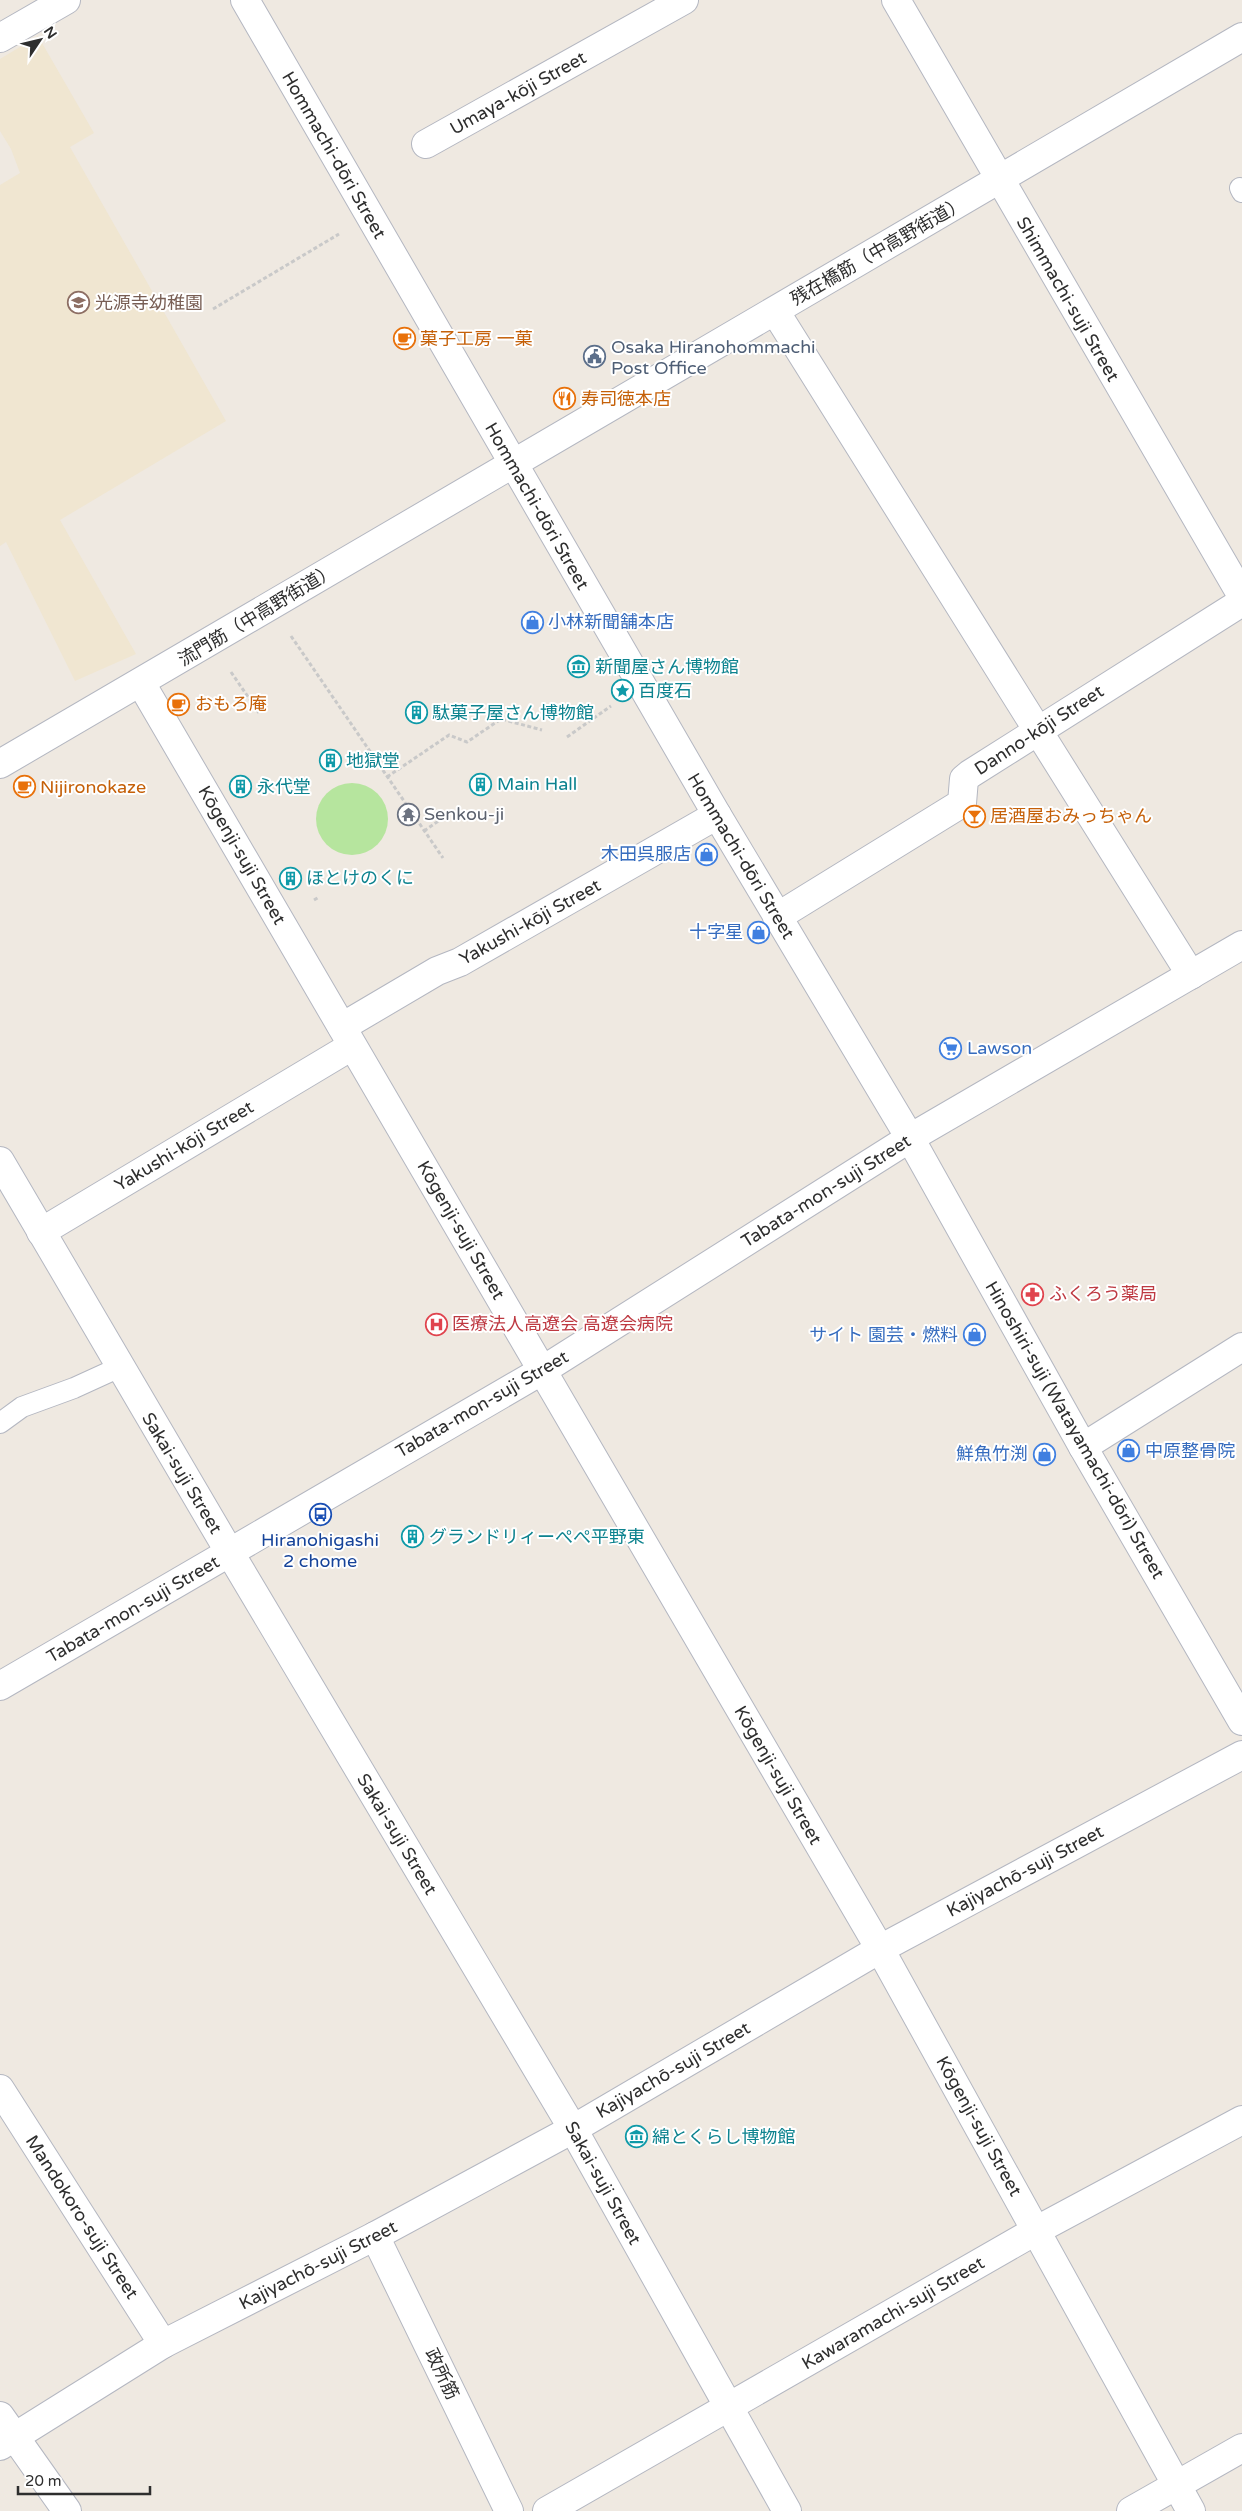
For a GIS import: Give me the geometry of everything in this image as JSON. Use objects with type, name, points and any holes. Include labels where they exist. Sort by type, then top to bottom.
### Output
[{"type":"street","points":[[0,38],[66,0]]},
{"type":"street","name":"Hommachi-dōri Street","points":[[245,0],[641,685],[777,917],[910,1138]]},
{"type":"street","name":"Umaya-kōji Street","points":[[426,144],[684,0]]},
{"type":"street","name":"Shimmachi-suji Street","points":[[896,0],[998,180],[1242,596]]},
{"type":"street","name":"残在橋筋（中高野街道）","points":[[513,464],[1242,37]]},
{"type":"street","points":[[775,311],[1191,975]]},
{"type":"street","name":"流門筋（中高野街道）","points":[[0,764],[513,464]]},
{"type":"street","name":"Danno-kōji Street","points":[[777,917],[962,803],[964,778],[1242,602]]},
{"type":"street","name":"Kōgenji-suji Street","points":[[141,683],[880,1949],[1191,2511]]},
{"type":"street","name":"Yakushi-kōji Street","points":[[41,1232],[347,1036],[437,971],[460,962],[717,815]]},
{"type":"street","name":"Tabata-mon-suji Street","points":[[0,1686],[543,1370],[910,1138],[1242,945]]},
{"type":"street","name":"Hinoshiri-suji (Watayamachi-dōri) Street","points":[[910,1138],[1083,1447],[1242,1721]]},
{"type":"street","name":"Sakai-suji Street","points":[[0,1161],[230,1553],[573,2129],[787,2511]]},
{"type":"street","points":[[1083,1447],[1242,1347]]},
{"type":"street","name":"Kajiyachō-suji Street","points":[[8,2442],[163,2344],[375,2236],[573,2129],[880,1949],[1242,1755]]},
{"type":"street","name":"Mandokoro-suji Street","points":[[0,2089],[163,2344]]},
{"type":"street","name":"Kawaramachi-suji Street","points":[[547,2511],[1037,2230],[1242,2120]]},
{"type":"street","name":"政所筋","points":[[375,2236],[508,2511]]},
{"type":"street","points":[[0,2416],[8,2442],[67,2511]]},
{"type":"street","points":[[1131,2511],[1242,2448]]},
{"type":"lane","points":[[0,1423],[22,1407],[74,1388],[120,1366]]},
{"type":"path","points":[[213,309],[345,230]]},
{"type":"path","points":[[270,606],[443,858]]},
{"type":"path","points":[[227,667],[259,713]]},
{"type":"path","points":[[567,737],[641,685]]},
{"type":"path","points":[[387,777],[449,735],[467,742],[501,719],[542,730]]},
{"type":"path","points":[[424,831],[440,820]]},
{"type":"path","points":[[314,900],[318,897]]},
{"type":"shaded area","name":"光源寺幼稚園","points":[[38,36],[94,133],[70,147],[226,421],[60,520],[136,654],[75,681],[6,542],[0,546],[0,185],[20,173],[11,149],[0,131],[0,59]]},
{"type":"green space","points":[[352,783],[372,789],[382,799],[388,819],[382,839],[372,849],[352,855],[332,849],[322,839],[316,819],[322,799],[332,789]]},
{"type":"place","name":"光源寺幼稚園","points":[[79,303]]},
{"type":"place","name":"菓子工房 一菓","points":[[404,339]]},
{"type":"place","name":"Osaka Hiranohommachi Post Office","points":[[595,357]]},
{"type":"place","name":"寿司徳本店","points":[[565,399]]},
{"type":"place","name":"小林新聞舗本店","points":[[532,622]]},
{"type":"place","name":"新聞屋さん博物館","points":[[579,667]]},
{"type":"place","name":"百度石","points":[[622,691]]},
{"type":"place","name":"おもろ庵","points":[[179,704]]},
{"type":"place","name":"駄菓子屋さん博物館","points":[[416,713]]},
{"type":"place","name":"地獄堂","points":[[330,761]]},
{"type":"place","name":"Main Hall","points":[[481,784]]},
{"type":"place","name":"Nijironokaze","points":[[24,787]]},
{"type":"place","name":"永代堂","points":[[241,787]]},
{"type":"place","name":"Senkou-ji","points":[[408,814]]},
{"type":"place","name":"居酒屋おみっちゃん","points":[[974,816]]},
{"type":"place","name":"木田呉服店","points":[[707,854]]},
{"type":"place","name":"ほとけのくに","points":[[290,878]]},
{"type":"place","name":"十字星","points":[[759,932]]},
{"type":"place","name":"Lawson","points":[[951,1048]]},
{"type":"place","name":"ふくろう薬局","points":[[1033,1294]]},
{"type":"place","name":"医療法人高遼会 高遼会病院","points":[[436,1324]]},
{"type":"place","name":"サイト 園芸・燃料","points":[[974,1335]]},
{"type":"place","name":"中原整骨院","points":[[1129,1451]]},
{"type":"place","name":"鮮魚竹渕","points":[[1044,1454]]},
{"type":"place","name":"Hiranohigashi 2 chome","points":[[320,1515]]},
{"type":"place","name":"グランドリィーぺぺ平野東","points":[[413,1537]]},
{"type":"place","name":"綿とくらし博物館","points":[[636,2137]]}]
